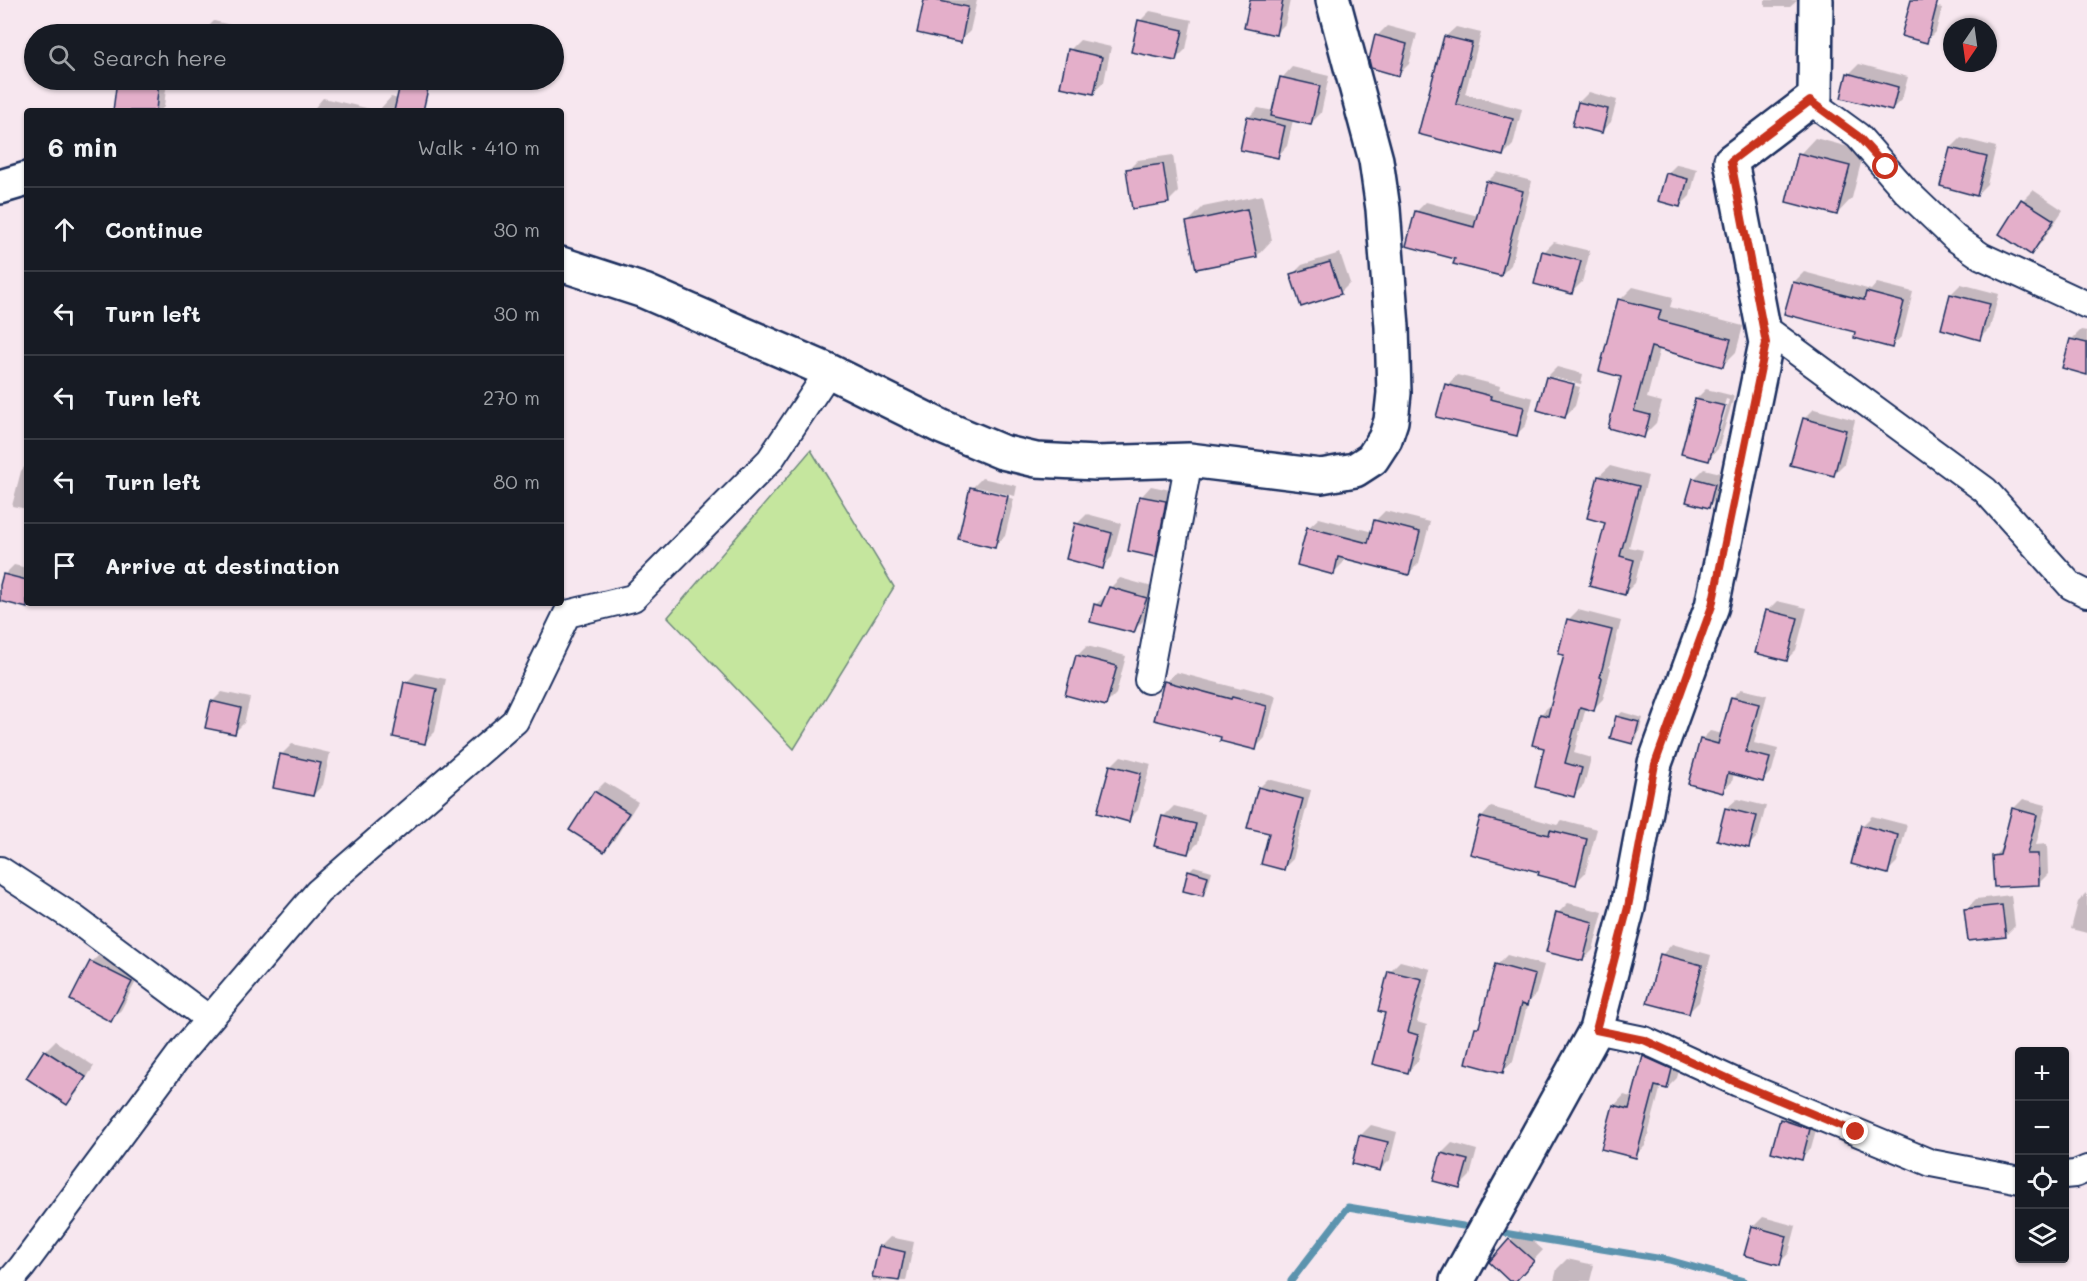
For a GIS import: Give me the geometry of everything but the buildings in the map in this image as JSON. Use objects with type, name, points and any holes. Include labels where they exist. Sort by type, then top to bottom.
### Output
[{"type":"street","points":[[564,265],[644,291],[829,371],[942,427],[1002,452],[1036,460],[1096,463],[1189,460],[1321,476],[1355,471],[1372,459],[1385,439],[1391,421],[1394,393],[1392,338],[1383,209],[1376,160],[1333,0]]},
{"type":"street","points":[[1457,1281],[1596,1030],[1628,907],[1655,764],[1712,606],[1766,343],[1731,161],[1815,97],[1816,0]]},
{"type":"street","points":[[1810,101],[1858,136],[1905,190],[1955,238],[1981,256],[2087,305]]},
{"type":"street","points":[[0,187],[24,180]]},
{"type":"street","points":[[1762,326],[1985,490],[2071,586],[2087,594]]},
{"type":"street","points":[[10,1281],[183,1050],[318,892],[515,721],[567,614],[633,598],[770,460],[829,371]]},
{"type":"street","points":[[1148,680],[1189,460]]},
{"type":"street","points":[[0,870],[75,919],[209,1019]]},
{"type":"street","points":[[1596,1030],[1644,1040],[1738,1083],[1931,1163],[2015,1179]]},
{"type":"street","points":[[2069,1175],[2087,1169]]},
{"type":"green space","points":[[811,450],[894,587],[794,749],[668,617]]},
{"type":"waterway","points":[[1291,1281],[1348,1207],[1463,1226]]},
{"type":"waterway","points":[[1504,1233],[1669,1260],[1744,1281]]},
{"type":"route","points":[[1856,1132],[1738,1083],[1644,1040],[1596,1030],[1628,907],[1655,764],[1712,606],[1766,343],[1731,161],[1810,101],[1858,136],[1886,167]]}]
